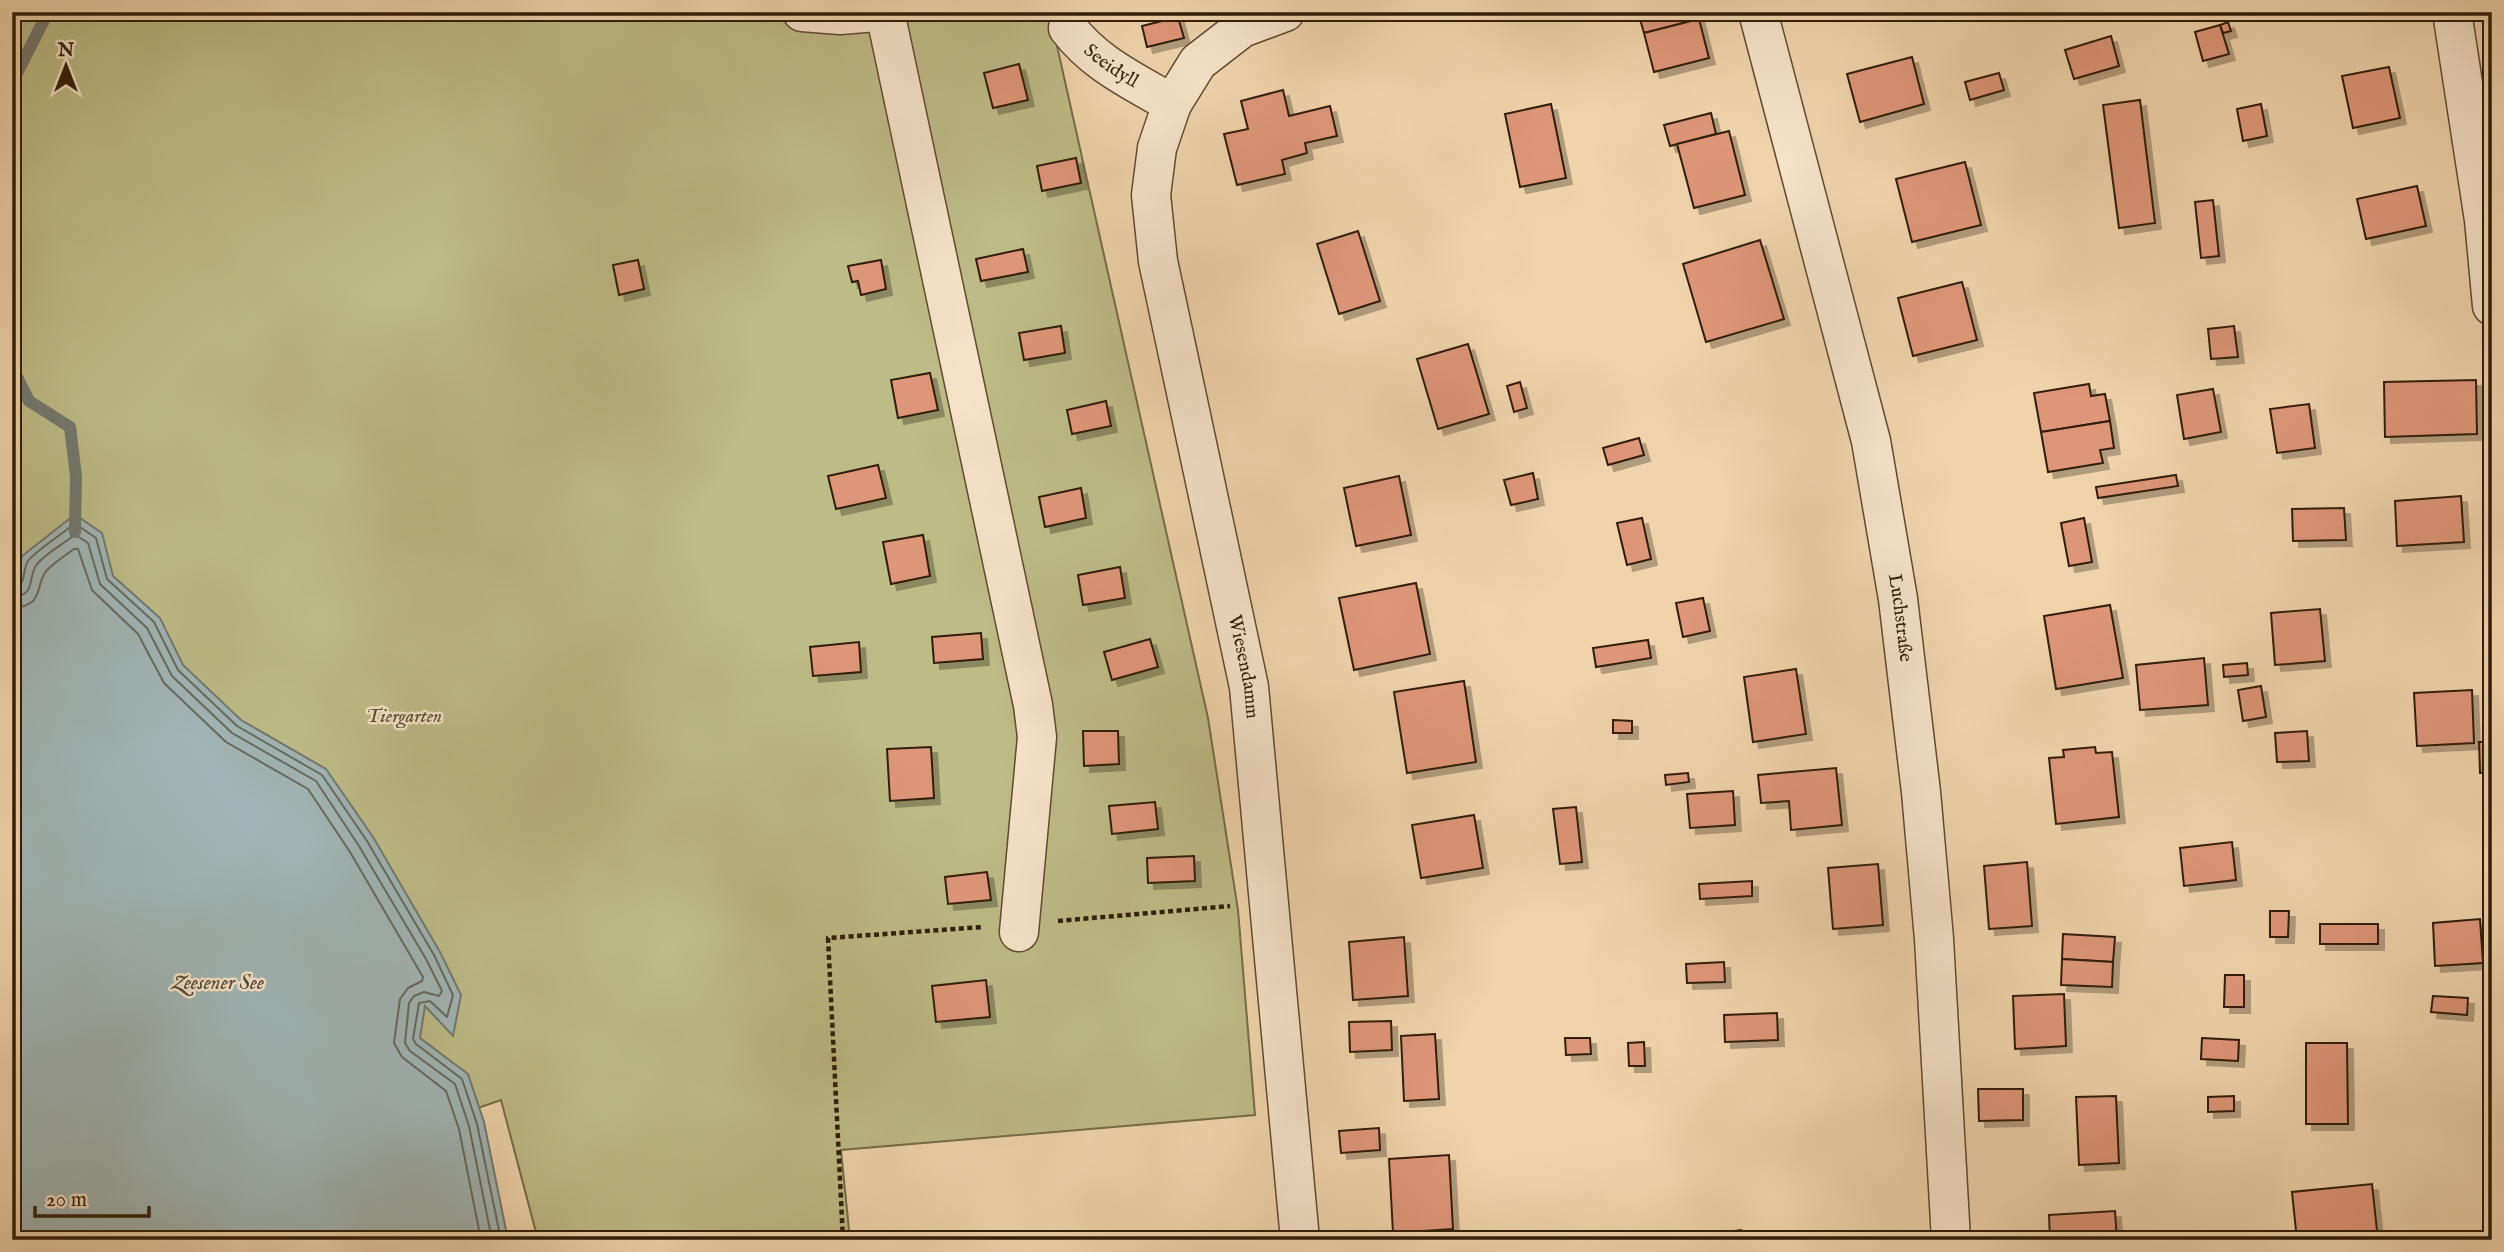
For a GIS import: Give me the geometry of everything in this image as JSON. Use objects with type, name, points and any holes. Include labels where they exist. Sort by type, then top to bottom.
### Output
[{"type":"street","points":[[802,12],[840,15],[876,12]]},
{"type":"street","points":[[885,12],[1033,705],[1037,737],[1018,928]]},
{"type":"street","name":"Wiesendamm","points":[[1285,12],[1242,27],[1198,62],[1172,104],[1157,148],[1151,195],[1158,261],[1249,687],[1300,1240]]},
{"type":"street","name":"Luchstraße","points":[[1758,12],[1871,441],[1898,599],[1921,792],[1934,939],[1951,1240]]},
{"type":"street","points":[[2452,12],[2484,219],[2492,306]]},
{"type":"street","name":"Seeidyll","points":[[1062,17],[1078,41],[1109,68],[1172,104]]},
{"type":"path","points":[[843,1240],[828,938],[1018,928],[1270,903]]},
{"type":"green space","name":"Tiergarten","points":[[12,12],[1082,12],[1057,46],[1208,718],[1238,910],[1255,1115],[841,1150],[850,1240],[538,1240],[501,1100],[92,1240],[12,1240]]},
{"type":"water","name":"Zeesener See","points":[[73,516],[102,533],[113,576],[160,618],[183,665],[241,720],[326,769],[373,837],[440,952],[461,995],[453,1036],[425,1006],[420,1038],[468,1074],[484,1122],[508,1240],[12,1240],[12,594],[22,556]]},
{"type":"building","points":[[1638,12],[1697,12],[1699,19],[1644,33]]},
{"type":"building","points":[[1178,17],[1184,38],[1147,47],[1142,26]]},
{"type":"building","points":[[1699,19],[1709,58],[1654,72],[1644,33]]},
{"type":"building","points":[[2228,22],[2231,31],[2223,33],[2220,25]]},
{"type":"building","points":[[2220,25],[2229,54],[2203,61],[2195,32]]},
{"type":"building","points":[[2111,36],[2119,66],[2074,79],[2065,50]]},
{"type":"building","points":[[1912,57],[1924,104],[1860,122],[1847,74]]},
{"type":"building","points":[[1019,64],[1028,100],[993,108],[984,73]]},
{"type":"building","points":[[2389,67],[2400,118],[2353,128],[2342,76]]},
{"type":"building","points":[[1999,73],[2004,90],[1970,100],[1965,82]]},
{"type":"building","points":[[1283,90],[1289,116],[1330,106],[1337,136],[1305,143],[1307,153],[1282,160],[1285,174],[1237,185],[1224,134],[1248,129],[1241,101]]},
{"type":"building","points":[[2140,100],[2155,223],[2119,228],[2103,105]]},
{"type":"building","points":[[1551,104],[1566,178],[1520,187],[1505,114]]},
{"type":"building","points":[[2261,104],[2267,136],[2243,141],[2237,109]]},
{"type":"building","points":[[1711,113],[1716,134],[1670,146],[1664,125]]},
{"type":"building","points":[[1729,131],[1745,195],[1694,208],[1677,144]]},
{"type":"building","points":[[1076,158],[1081,183],[1042,191],[1037,166]]},
{"type":"building","points":[[1965,162],[1981,225],[1912,242],[1896,179]]},
{"type":"building","points":[[2417,186],[2426,226],[2366,239],[2357,199]]},
{"type":"building","points":[[2213,200],[2219,256],[2201,258],[2195,202]]},
{"type":"building","points":[[1358,231],[1380,301],[1339,314],[1317,244]]},
{"type":"building","points":[[1760,240],[1784,319],[1706,342],[1683,264]]},
{"type":"building","points":[[1023,249],[1028,272],[981,281],[976,259]]},
{"type":"building","points":[[638,260],[644,289],[619,295],[613,265]]},
{"type":"building","points":[[881,260],[886,289],[861,295],[858,281],[852,282],[848,266]]},
{"type":"building","points":[[1962,282],[1977,340],[1913,356],[1898,298]]},
{"type":"building","points":[[1061,326],[1065,353],[1024,360],[1019,333]]},
{"type":"building","points":[[2234,326],[2238,357],[2211,359],[2208,329]]},
{"type":"building","points":[[1468,344],[1489,414],[1438,429],[1417,359]]},
{"type":"building","points":[[930,373],[938,410],[898,418],[891,380]]},
{"type":"building","points":[[2476,380],[2477,434],[2385,437],[2384,382]]},
{"type":"building","points":[[1520,382],[1527,408],[1514,412],[1507,386]]},
{"type":"building","points":[[2089,384],[2091,396],[2105,394],[2110,421],[2041,432],[2034,393]]},
{"type":"building","points":[[2213,389],[2221,432],[2184,439],[2177,395]]},
{"type":"building","points":[[1106,401],[1111,426],[1072,434],[1067,410]]},
{"type":"building","points":[[2309,404],[2315,448],[2277,453],[2270,409]]},
{"type":"building","points":[[2110,421],[2114,448],[2100,450],[2103,463],[2048,472],[2041,432]]},
{"type":"building","points":[[1639,438],[1644,455],[1608,465],[1603,448]]},
{"type":"building","points":[[878,465],[886,498],[836,509],[828,476]]},
{"type":"building","points":[[1533,473],[1538,499],[1511,505],[1504,480]]},
{"type":"building","points":[[2176,475],[2178,486],[2098,498],[2096,487]]},
{"type":"building","points":[[1399,476],[1411,535],[1356,546],[1344,488]]},
{"type":"building","points":[[1081,488],[1086,518],[1045,527],[1039,497]]},
{"type":"building","points":[[2461,496],[2464,542],[2397,546],[2395,501]]},
{"type":"building","points":[[2344,508],[2346,540],[2293,541],[2292,509]]},
{"type":"building","points":[[1642,518],[1651,559],[1627,565],[1617,523]]},
{"type":"building","points":[[2084,518],[2092,562],[2069,566],[2061,523]]},
{"type":"building","points":[[923,535],[930,576],[891,584],[883,542]]},
{"type":"building","points":[[1120,567],[1125,598],[1083,605],[1078,575]]},
{"type":"building","points":[[1416,583],[1430,654],[1354,670],[1339,598]]},
{"type":"building","points":[[1703,598],[1710,631],[1683,637],[1676,603]]},
{"type":"building","points":[[2110,605],[2123,678],[2056,689],[2044,616]]},
{"type":"building","points":[[2320,609],[2325,661],[2275,665],[2271,613]]},
{"type":"building","points":[[981,633],[983,659],[934,663],[932,637]]},
{"type":"building","points":[[1150,639],[1158,667],[1112,680],[1104,652]]},
{"type":"building","points":[[1648,640],[1651,658],[1596,667],[1593,648]]},
{"type":"building","points":[[859,642],[861,672],[813,676],[810,647]]},
{"type":"building","points":[[2204,658],[2208,705],[2140,710],[2136,665]]},
{"type":"building","points":[[2247,663],[2248,675],[2224,677],[2223,665]]},
{"type":"building","points":[[1796,669],[1806,734],[1753,742],[1744,677]]},
{"type":"building","points":[[1464,681],[1476,762],[1407,773],[1394,692]]},
{"type":"building","points":[[2261,686],[2266,717],[2243,721],[2238,690]]},
{"type":"building","points":[[2472,690],[2474,743],[2417,746],[2414,693]]},
{"type":"building","points":[[1613,720],[1632,721],[1632,733],[1613,733]]},
{"type":"building","points":[[1083,731],[1118,731],[1119,764],[1084,766]]},
{"type":"building","points":[[2307,731],[2309,761],[2277,762],[2275,733]]},
{"type":"building","points":[[2479,742],[2492,742],[2492,772],[2480,773]]},
{"type":"building","points":[[931,747],[934,798],[890,801],[887,749]]},
{"type":"building","points":[[2095,747],[2096,753],[2112,752],[2119,817],[2056,824],[2049,758],[2064,757],[2063,750]]},
{"type":"building","points":[[1836,768],[1842,825],[1791,830],[1789,801],[1761,803],[1758,775]]},
{"type":"building","points":[[1688,773],[1689,782],[1666,785],[1665,775]]},
{"type":"building","points":[[1733,791],[1735,825],[1690,828],[1687,794]]},
{"type":"building","points":[[1155,802],[1158,829],[1112,834],[1109,806]]},
{"type":"building","points":[[1576,807],[1582,862],[1560,864],[1553,809]]},
{"type":"building","points":[[1474,815],[1483,868],[1421,878],[1412,825]]},
{"type":"building","points":[[2232,842],[2236,880],[2184,886],[2180,848]]},
{"type":"building","points":[[1194,856],[1195,881],[1148,883],[1147,858]]},
{"type":"building","points":[[2027,862],[2032,926],[1989,929],[1984,866]]},
{"type":"building","points":[[1878,864],[1883,925],[1833,929],[1828,868]]},
{"type":"building","points":[[987,872],[991,900],[948,904],[945,877]]},
{"type":"building","points":[[1752,881],[1752,896],[1700,899],[1699,884]]},
{"type":"building","points":[[2270,911],[2289,911],[2288,937],[2270,937]]},
{"type":"building","points":[[2480,919],[2483,963],[2435,966],[2433,923]]},
{"type":"building","points":[[2320,924],[2378,924],[2378,944],[2320,944]]},
{"type":"building","points":[[2063,934],[2115,937],[2113,962],[2062,959]]},
{"type":"building","points":[[1404,937],[1408,996],[1353,1000],[1349,942]]},
{"type":"building","points":[[2062,959],[2113,962],[2112,987],[2061,985]]},
{"type":"building","points":[[1724,962],[1725,982],[1687,983],[1686,964]]},
{"type":"building","points":[[2225,975],[2244,975],[2244,1007],[2224,1007]]},
{"type":"building","points":[[986,980],[990,1017],[936,1022],[932,986]]},
{"type":"building","points":[[2064,994],[2066,1046],[2015,1049],[2013,996]]},
{"type":"building","points":[[2433,996],[2468,998],[2467,1015],[2431,1012]]},
{"type":"building","points":[[1777,1013],[1778,1040],[1725,1042],[1724,1015]]},
{"type":"building","points":[[1391,1021],[1392,1050],[1350,1052],[1349,1022]]},
{"type":"building","points":[[1435,1034],[1439,1099],[1404,1101],[1401,1036]]},
{"type":"building","points":[[1565,1038],[1590,1038],[1591,1054],[1566,1055]]},
{"type":"building","points":[[2202,1038],[2239,1040],[2238,1061],[2201,1059]]},
{"type":"building","points":[[1644,1042],[1645,1066],[1629,1066],[1628,1043]]},
{"type":"building","points":[[2306,1043],[2347,1043],[2348,1124],[2306,1124]]},
{"type":"building","points":[[1978,1089],[2023,1089],[2023,1120],[1979,1121]]},
{"type":"building","points":[[2116,1096],[2119,1163],[2079,1165],[2076,1097]]},
{"type":"building","points":[[2234,1096],[2234,1111],[2208,1112],[2208,1097]]},
{"type":"building","points":[[1379,1128],[1380,1150],[1341,1153],[1339,1131]]},
{"type":"building","points":[[1449,1155],[1453,1229],[1393,1233],[1389,1159]]},
{"type":"building","points":[[2372,1184],[2378,1240],[2297,1240],[2292,1192]]},
{"type":"building","points":[[2115,1211],[2117,1240],[2050,1240],[2049,1215]]},
{"type":"building","points":[[1741,1230],[1742,1240],[1702,1240],[1702,1235]]},
{"type":"building","points":[[1623,1237],[1624,1240],[1592,1240]]},
{"type":"building","points":[[2234,1237],[2235,1240],[2205,1240],[2205,1238]]},
{"type":"waterway","points":[[12,83],[48,12]]},
{"type":"waterway","points":[[12,367],[29,401],[70,427],[76,476],[75,532]]}]
